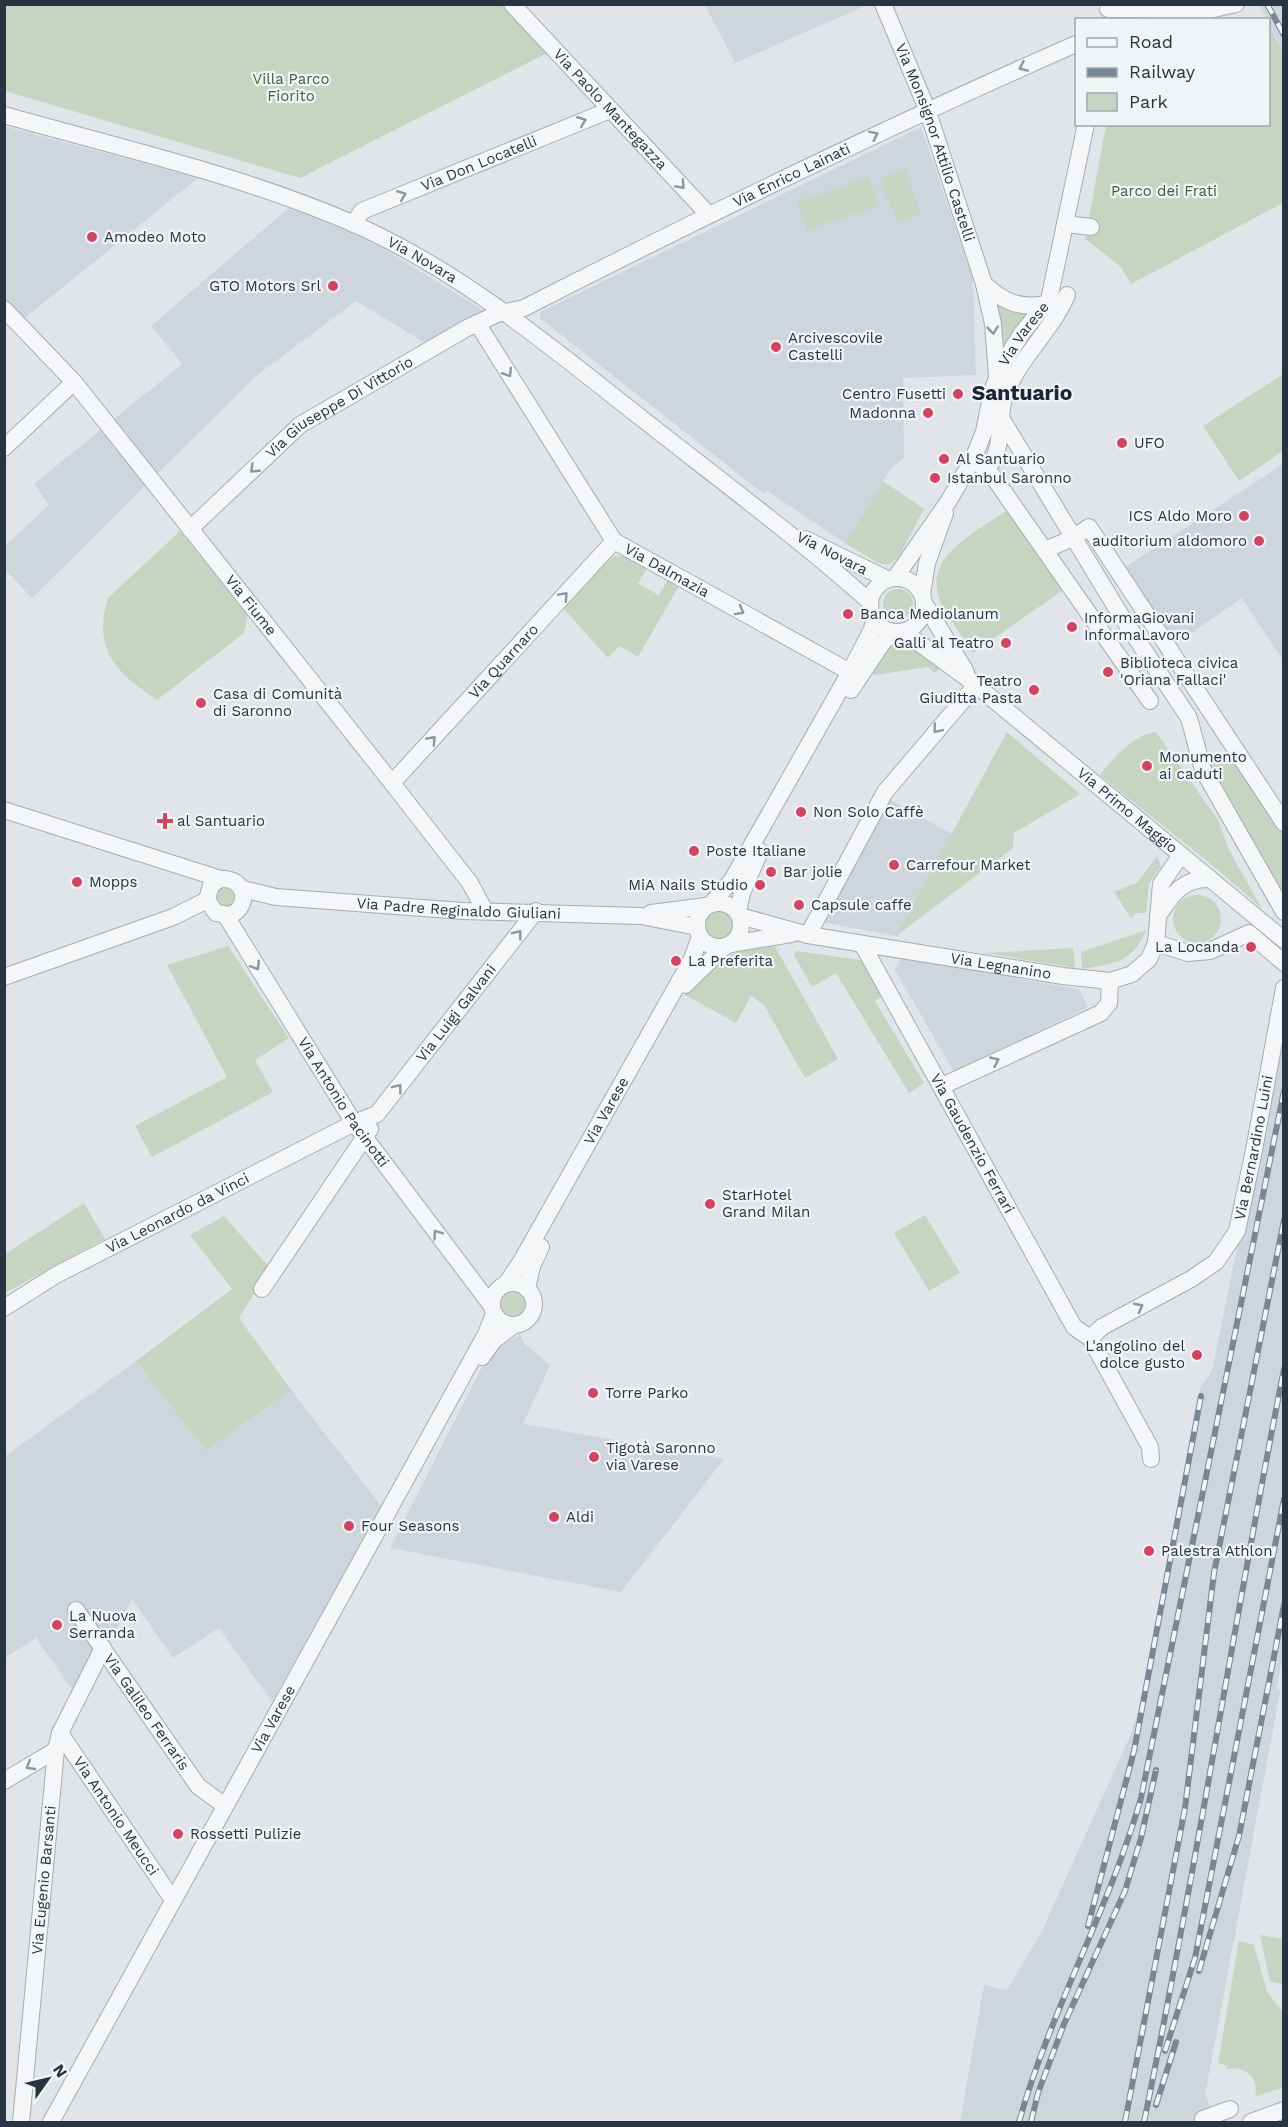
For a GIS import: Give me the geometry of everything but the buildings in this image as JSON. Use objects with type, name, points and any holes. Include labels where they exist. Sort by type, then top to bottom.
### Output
[{"type":"street","name":"Via Paolo Mantegazza","points":[[512,4],[708,214]]},
{"type":"street","name":"Via Monsignor Attilio Castelli","points":[[883,4],[927,109],[984,284],[993,324],[997,377]]},
{"type":"street","points":[[1108,11],[1205,11],[1236,4]]},
{"type":"street","name":"Via Enrico Lainati","points":[[508,313],[524,308],[708,214],[927,109],[1075,45]]},
{"type":"street","name":"Via Don Locatelli","points":[[353,224],[362,211],[610,110]]},
{"type":"street","name":"Via Novara","points":[[4,115],[270,190],[353,224],[452,277],[508,313],[777,525],[870,602]]},
{"type":"street","name":"Via Varese","points":[[891,579],[948,502],[973,459],[984,432],[997,377],[1013,346],[1046,304],[1053,286],[1086,126]]},
{"type":"street","points":[[1066,224],[1091,227]]},
{"type":"street","points":[[984,284],[1004,301],[1013,305],[1046,304]]},
{"type":"street","points":[[992,462],[996,456],[999,414],[1009,387],[1068,295]]},
{"type":"street","name":"Via Giuseppe Di Vittorio","points":[[190,529],[300,424],[477,323],[508,313]]},
{"type":"street","name":"Via Fiume","points":[[8,318],[74,382],[392,783],[475,890],[485,911]]},
{"type":"street","name":"Via Dalmazia","points":[[477,323],[614,541],[850,672]]},
{"type":"street","points":[[4,448],[74,382]]},
{"type":"street","points":[[999,414],[1073,538],[1189,718],[1203,771],[1284,912]]},
{"type":"street","points":[[973,459],[992,475],[1150,701]]},
{"type":"street","name":"Via Varese","points":[[923,599],[927,563],[948,502]]},
{"type":"street","name":"Via Novara","points":[[777,525],[891,579]]},
{"type":"street","points":[[1044,550],[1073,538],[1089,527],[1284,823]]},
{"type":"street","name":"Via Quarnaro","points":[[392,783],[614,541]]},
{"type":"street","points":[[891,579],[909,580],[923,599],[924,610],[917,624],[883,642],[803,769],[751,868],[739,914],[741,932],[728,946],[711,946],[699,932],[698,919],[732,880],[850,672],[872,629],[874,620],[870,602],[875,588],[891,579]]},
{"type":"street","name":"Via Primo Maggio","points":[[923,599],[974,683]]},
{"type":"street","points":[[874,620],[886,630],[899,632]]},
{"type":"street","name":"Via Primo Maggio","points":[[899,632],[974,683],[1284,940]]},
{"type":"street","points":[[806,934],[885,792],[974,683]]},
{"type":"street","name":"Via Padre Reginaldo Giuliani","points":[[4,810],[182,866],[219,901],[276,897],[485,911],[641,916],[699,932]]},
{"type":"street","name":"Via Legnanino","points":[[739,914],[806,934],[1063,976],[1110,981],[1141,968],[1149,960],[1156,943],[1161,884],[1181,855]]},
{"type":"street","name":"Via Legnanino","points":[[1158,917],[1174,892],[1194,880],[1210,879]]},
{"type":"street","name":"Via Padre Reginaldo Giuliani","points":[[219,901],[233,880],[242,889],[276,897]]},
{"type":"street","points":[[4,977],[219,901],[244,899],[242,889]]},
{"type":"street","name":"Via Antonio Pacinotti","points":[[219,901],[354,1123],[492,1310]]},
{"type":"street","points":[[709,905],[726,903],[739,914]]},
{"type":"street","name":"Via Padre Reginaldo Giuliani","points":[[641,916],[665,910],[709,905]]},
{"type":"street","name":"Via Luigi Galvani","points":[[262,1289],[366,1137],[377,1114],[536,912]]},
{"type":"street","name":"Via Varese","points":[[502,1286],[522,1260],[692,959],[699,932]]},
{"type":"street","points":[[1156,943],[1188,953],[1210,951],[1249,933],[1284,963]]},
{"type":"street","name":"Via Legnanino","points":[[728,946],[764,937],[806,934]]},
{"type":"street","name":"Via Gaudenzio Ferrari","points":[[862,944],[1074,1328],[1090,1338],[1150,1448],[1151,1459]]},
{"type":"street","name":"Via Varese","points":[[527,1289],[532,1266],[543,1243],[673,1006],[691,977],[728,946]]},
{"type":"street","points":[[942,1086],[1101,1013],[1109,1003],[1110,981]]},
{"type":"street","name":"Via Bernardino Luini","points":[[1090,1338],[1102,1327],[1191,1279],[1216,1262],[1237,1231],[1284,988]]},
{"type":"street","points":[[354,1123],[377,1114]]},
{"type":"street","name":"Via Leonardo da Vinci","points":[[4,1308],[56,1275],[354,1123]]},
{"type":"street","points":[[472,1281],[502,1286],[519,1284],[527,1289],[534,1303],[532,1314],[523,1324],[513,1326],[501,1323],[492,1310],[494,1294],[502,1286]]},
{"type":"street","name":"Via Varese","points":[[51,2122],[486,1334],[492,1310]]},
{"type":"street","name":"Via Varese","points":[[61,2122],[476,1367],[494,1340],[513,1326]]},
{"type":"street","name":"Via Galileo Ferraris","points":[[76,1610],[198,1786],[225,1806]]},
{"type":"street","name":"Via Eugenio Barsanti","points":[[21,2122],[56,1750],[60,1733],[104,1648]]},
{"type":"street","name":"Via Antonio Meucci","points":[[60,1733],[174,1900]]},
{"type":"street","points":[[4,1781],[56,1750]]},
{"type":"street","points":[[1203,2119],[1230,2109]]},
{"type":"street","points":[[1251,2122],[1284,2110]]},
{"type":"shaded area","points":[[705,5],[867,5],[735,63]]},
{"type":"shaded area","points":[[1258,5],[1283,5],[1283,53],[1270,24],[1270,18],[1267,18]]},
{"type":"shaded area","points":[[4,126],[198,178],[21,321],[5,302]]},
{"type":"shaded area","name":"Arcivescovile Castelli","points":[[921,127],[973,279],[976,375],[903,378],[904,458],[891,468],[845,543],[767,491],[764,494],[541,319],[540,312]]},
{"type":"shaded area","points":[[291,206],[379,246],[486,312],[427,344],[356,301],[256,376],[32,598],[5,569],[5,546],[49,505],[34,484],[182,364],[151,326]]},
{"type":"shaded area","name":"ICS Aldo Moro","points":[[1283,464],[1283,660],[1242,598],[1174,645],[1124,568]]},
{"type":"shaded area","name":"Carrefour Market","points":[[889,799],[952,834],[896,936],[821,922]]},
{"type":"shaded area","points":[[901,959],[1079,989],[1088,1007],[954,1072],[895,970]]},
{"type":"shaded area","points":[[1283,1022],[1283,1654],[1277,1687],[1280,1692],[1205,2095],[1211,2109],[1200,2111],[1204,2122],[960,2122],[984,1985],[1007,1990],[1041,1933],[1131,1734],[1144,1691],[1200,1388],[1212,1371]]},
{"type":"shaded area","points":[[520,1334],[525,1344],[550,1365],[523,1424],[724,1459],[621,1592],[390,1548],[490,1353]]},
{"type":"shaded area","points":[[136,1361],[206,1451],[291,1390],[382,1507],[272,1702],[219,1628],[173,1658],[132,1599],[81,1702],[36,1638],[5,1658],[4,1457]]},
{"type":"green space","name":"Villa Parco Fiorito","points":[[4,5],[504,5],[549,52],[300,178],[5,91]]},
{"type":"green space","name":"Parco dei Frati","points":[[1270,26],[1283,53],[1283,203],[1131,284],[1120,266],[1085,239],[1106,126],[1270,126]]},
{"type":"green space","points":[[904,169],[921,214],[898,223],[880,178]]},
{"type":"green space","points":[[869,177],[878,206],[807,230],[797,202]]},
{"type":"green space","points":[[996,303],[1014,312],[1030,311],[1000,351]]},
{"type":"green space","points":[[1283,374],[1283,451],[1239,481],[1203,426]]},
{"type":"green space","points":[[883,481],[924,509],[899,556],[889,565],[878,563],[845,543]]},
{"type":"green space","points":[[1009,509],[1063,590],[973,653],[942,605],[937,588],[938,573],[944,560],[954,548]]},
{"type":"green space","points":[[180,531],[248,614],[244,633],[157,700],[130,680],[112,659],[103,632],[104,616],[108,598]]},
{"type":"green space","points":[[615,556],[627,556],[648,566],[638,584],[659,595],[669,578],[680,584],[638,657],[619,646],[608,658],[564,609],[609,559]]},
{"type":"green space","points":[[898,589],[909,593],[913,604],[909,615],[898,619],[887,615],[883,604],[887,593]]},
{"type":"green space","points":[[908,639],[942,667],[935,673],[928,667],[875,675],[871,672],[893,642]]},
{"type":"green space","points":[[1007,732],[1080,794],[1014,833],[1013,848],[896,936]]},
{"type":"green space","points":[[1156,732],[1218,820],[1230,852],[1262,909],[1203,857],[1100,775],[1132,742]]},
{"type":"green space","points":[[1230,753],[1283,832],[1283,896],[1208,767]]},
{"type":"green space","points":[[1157,856],[1161,866],[1149,884],[1146,913],[1136,913],[1131,918],[1114,892],[1138,882]]},
{"type":"green space","points":[[225,887],[232,890],[235,897],[232,904],[225,907],[218,904],[215,897],[218,890]]},
{"type":"green space","points":[[1192,895],[1202,895],[1214,902],[1221,914],[1221,924],[1214,936],[1202,943],[1192,943],[1177,932],[1173,924],[1173,914],[1184,899]]},
{"type":"green space","points":[[720,911],[731,915],[735,926],[731,937],[720,941],[709,937],[705,926],[709,915]]},
{"type":"green space","points":[[1146,930],[1135,949],[1121,960],[1082,969],[1081,952]]},
{"type":"green space","points":[[772,941],[838,1059],[805,1078],[764,1005],[751,996],[736,1023],[685,995],[703,974],[723,959],[746,948]]},
{"type":"green space","points":[[228,946],[289,1038],[255,1060],[273,1092],[152,1157],[135,1126],[227,1077],[167,965]]},
{"type":"green space","points":[[1073,948],[1075,968],[985,953]]},
{"type":"green space","points":[[796,951],[861,960],[882,996],[875,1001],[924,1083],[909,1093],[836,973],[812,987],[794,955]]},
{"type":"green space","points":[[84,1203],[105,1239],[5,1293],[5,1254]]},
{"type":"green space","points":[[925,1215],[960,1273],[929,1291],[894,1233]]},
{"type":"green space","points":[[224,1216],[270,1268],[239,1318],[291,1390],[206,1451],[136,1361],[232,1289],[190,1235]]},
{"type":"green space","points":[[513,1291],[523,1295],[527,1305],[523,1315],[513,1319],[503,1315],[499,1305],[503,1295]]},
{"type":"green space","points":[[1260,1935],[1283,1939],[1283,1984],[1270,1982]]},
{"type":"green space","points":[[1239,1941],[1254,1945],[1267,1992],[1283,2012],[1283,2087],[1255,2097],[1255,2084],[1250,2075],[1240,2069],[1227,2069],[1227,2066],[1218,2063]]},
{"type":"railway","points":[[1267,4],[1284,35]]},
{"type":"railway","points":[[1019,2122],[1047,2040],[1113,1880],[1141,1798],[1284,1091]]},
{"type":"railway","points":[[1125,2122],[1185,1808],[1214,1573],[1284,1220]]},
{"type":"railway","points":[[1144,2122],[1181,1934],[1284,1369]]},
{"type":"railway","points":[[1088,1926],[1134,1751],[1201,1396]]},
{"type":"railway","points":[[1165,2051],[1195,1958],[1284,1499]]},
{"type":"railway","points":[[1199,1971],[1239,1836],[1284,1605]]},
{"type":"railway","points":[[1031,2122],[1038,2093],[1064,2024],[1125,1891],[1141,1838],[1156,1770]]},
{"type":"railway","points":[[1156,2105],[1176,2042]]},
{"type":"place","name":"Amodeo Moto","points":[[92,237]]},
{"type":"place","name":"GTO Motors Srl","points":[[333,286]]},
{"type":"place","name":"Arcivescovile Castelli","points":[[776,347]]},
{"type":"place","name":"Centro Fusetti","points":[[958,394]]},
{"type":"place","name":"Madonna","points":[[928,413]]},
{"type":"place","name":"UFO","points":[[1122,443]]},
{"type":"place","name":"Al Santuario","points":[[944,459]]},
{"type":"place","name":"Istanbul Saronno","points":[[935,478]]},
{"type":"place","name":"ICS Aldo Moro","points":[[1244,516]]},
{"type":"place","name":"auditorium aldomoro","points":[[1259,541]]},
{"type":"place","name":"Banca Mediolanum","points":[[848,614]]},
{"type":"place","name":"InformaGiovani InformaLavoro","points":[[1072,627]]},
{"type":"place","name":"Galli al Teatro","points":[[1006,643]]},
{"type":"place","name":"Biblioteca civica 'Oriana Fallaci'","points":[[1108,672]]},
{"type":"place","name":"Teatro Giuditta Pasta","points":[[1034,690]]},
{"type":"place","name":"Casa di Comunità di Saronno","points":[[201,703]]},
{"type":"place","name":"Monumento ai caduti","points":[[1147,766]]},
{"type":"place","name":"Non Solo Caffè","points":[[801,812]]},
{"type":"place","name":"al Santuario","points":[[165,821]]},
{"type":"place","name":"Poste Italiane","points":[[694,851]]},
{"type":"place","name":"Carrefour Market","points":[[894,865]]},
{"type":"place","name":"Bar jolie","points":[[771,872]]},
{"type":"place","name":"Mopps","points":[[77,882]]},
{"type":"place","name":"MiA Nails Studio","points":[[760,885]]},
{"type":"place","name":"Capsule caffe","points":[[799,905]]},
{"type":"place","name":"La Locanda","points":[[1251,947]]},
{"type":"place","name":"La Preferita","points":[[676,961]]},
{"type":"place","name":"StarHotel Grand Milan","points":[[710,1204]]},
{"type":"place","name":"L'angolino del dolce gusto","points":[[1197,1355]]},
{"type":"place","name":"Torre Parko","points":[[593,1393]]},
{"type":"place","name":"Tigotà Saronno via Varese","points":[[594,1457]]},
{"type":"place","name":"Aldi","points":[[554,1517]]},
{"type":"place","name":"Four Seasons","points":[[349,1526]]},
{"type":"place","name":"Palestra Athlon","points":[[1149,1551]]},
{"type":"place","name":"La Nuova Serranda","points":[[57,1625]]},
{"type":"place","name":"Rossetti Pulizie","points":[[178,1834]]},
{"type":"district","name":"Santuario","points":[[1022,393]]}]
